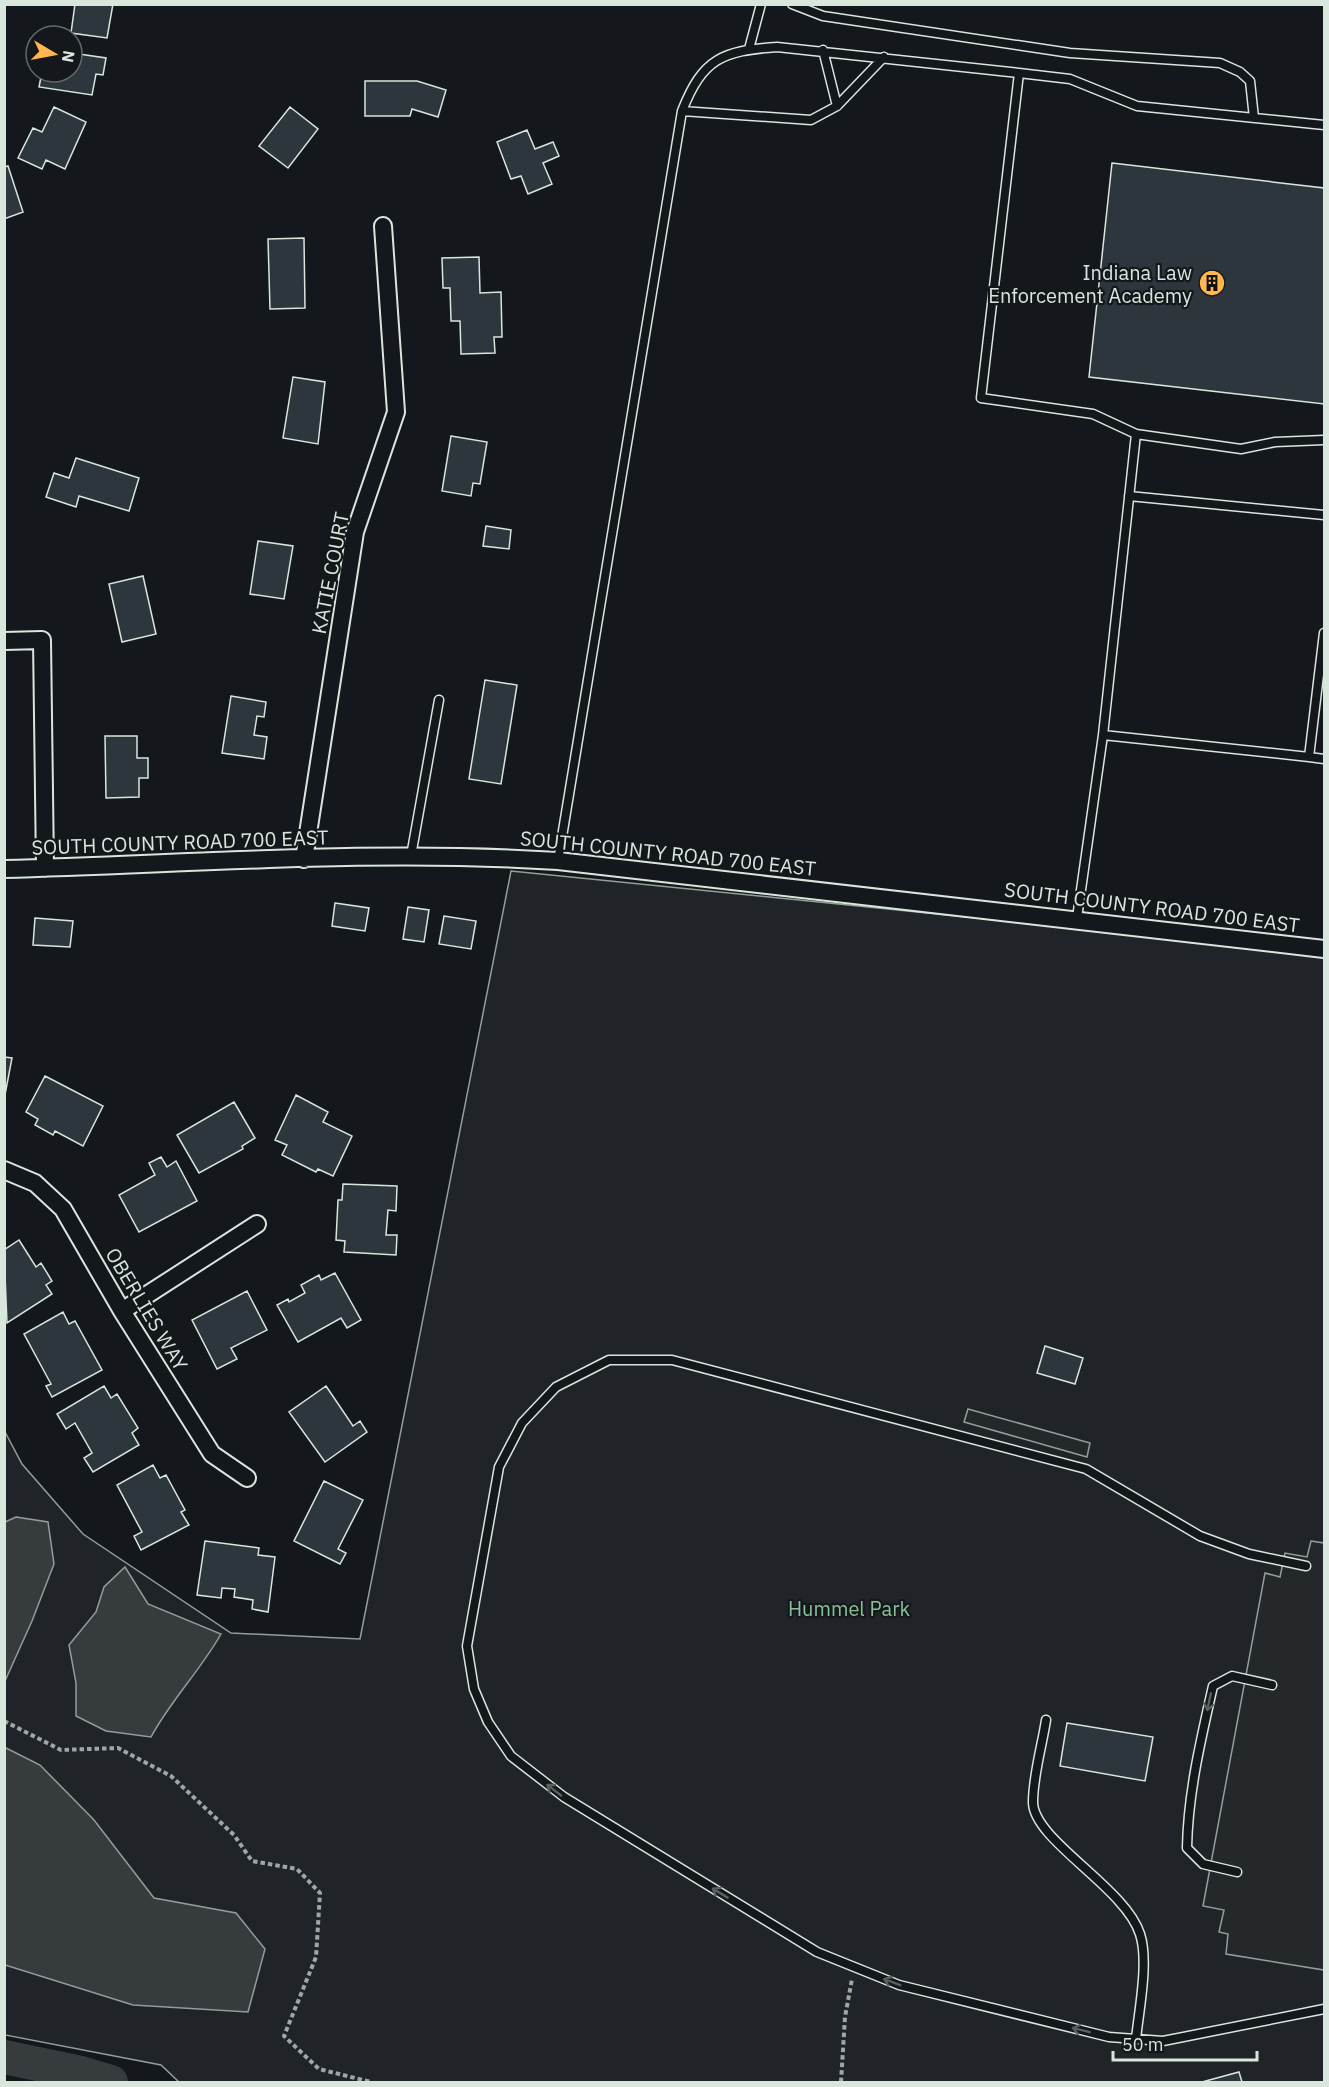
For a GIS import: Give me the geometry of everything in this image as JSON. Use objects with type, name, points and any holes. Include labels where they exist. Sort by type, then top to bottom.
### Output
[{"type":"street","name":"KATIE COURT","points":[[304,859],[355,532],[396,412],[383,226]]},
{"type":"street","points":[[4,641],[42,640],[45,868]]},
{"type":"street","name":"SOUTH COUNTY ROAD 700 EAST","points":[[4,869],[411,856],[477,856],[558,861],[1077,918],[1324,949]]},
{"type":"street","name":"OBERLIES WAY","points":[[4,1170],[35,1183],[63,1209],[122,1311],[212,1454],[247,1478]]},
{"type":"street","points":[[122,1311],[257,1224]]},
{"type":"lane","points":[[748,49],[761,4]]},
{"type":"lane","points":[[792,4],[823,16],[1070,53],[1220,63],[1240,72],[1250,81],[1254,118]]},
{"type":"lane","points":[[558,861],[681,111],[691,88],[706,66],[748,49],[777,46],[823,50],[1070,79],[1137,106],[1324,124]]},
{"type":"lane","points":[[823,50],[837,106]]},
{"type":"lane","points":[[681,111],[811,120],[837,106],[884,57]]},
{"type":"lane","points":[[1019,73],[981,398],[1093,414],[1136,434],[1241,449],[1275,442],[1324,440]]},
{"type":"lane","points":[[1077,918],[1103,735],[1136,434]]},
{"type":"lane","points":[[1130,496],[1324,515]]},
{"type":"lane","points":[[1309,757],[1324,633]]},
{"type":"lane","points":[[411,856],[440,700]]},
{"type":"lane","points":[[1103,735],[1324,759]]},
{"type":"lane","points":[[1306,1566],[1249,1554],[1200,1536],[1086,1469],[672,1360],[609,1360],[556,1387],[522,1423],[499,1467],[467,1646],[474,1689],[488,1722],[511,1756],[564,1797],[817,1952],[899,1985],[1109,2037],[1163,2041],[1324,2009]]},
{"type":"lane","points":[[1237,1872],[1203,1864],[1187,1848],[1188,1815],[1199,1747],[1213,1686],[1232,1676],[1272,1685]]},
{"type":"lane","points":[[1046,1720],[1033,1803],[1040,1823],[1127,1907],[1141,1935],[1143,1966],[1136,2039]]},
{"type":"path","points":[[4,1721],[61,1750],[118,1748],[171,1776],[234,1835],[252,1861],[297,1869],[320,1893],[316,1957],[284,2036],[320,2069],[371,2082]]},
{"type":"path","points":[[841,2082],[845,2017],[855,1967]]},
{"type":"green space","name":"Hummel Park","points":[[511,871],[1324,953],[1324,2082],[179,2082],[161,2065],[5,2035],[4,1430],[22,1464],[83,1534],[231,1633],[360,1639]]},
{"type":"shaded area","points":[[968,1409],[1090,1443],[1087,1457],[964,1422]]},
{"type":"shaded area","points":[[16,1517],[48,1522],[54,1564],[5,1681],[5,1522]]},
{"type":"shaded area","points":[[1311,1541],[1324,1543],[1324,1970],[1226,1954],[1228,1934],[1219,1932],[1224,1910],[1203,1906],[1265,1573],[1280,1577],[1285,1553],[1307,1557]]},
{"type":"shaded area","points":[[125,1567],[148,1604],[221,1634],[167,1710],[151,1737],[106,1731],[76,1716],[76,1683],[69,1645],[96,1612],[104,1587]]},
{"type":"shaded area","points":[[4,1747],[40,1765],[94,1820],[154,1898],[236,1913],[265,1949],[248,2012],[133,2005],[5,1965]]},
{"type":"building","points":[[75,4],[113,4],[107,38],[84,35],[84,24],[72,24]]},
{"type":"building","points":[[84,55],[106,58],[103,75],[96,74],[92,95],[39,87],[40,84],[84,84]]},
{"type":"building","points":[[365,81],[417,81],[446,90],[438,117],[412,109],[410,116],[365,116]]},
{"type":"building","points":[[54,107],[86,122],[65,169],[46,160],[42,169],[18,158],[33,128],[42,132]]},
{"type":"building","points":[[290,107],[318,129],[288,168],[259,146]]},
{"type":"building","points":[[527,130],[535,149],[553,142],[559,156],[543,163],[552,184],[528,194],[521,176],[511,179],[497,142]]},
{"type":"building","name":"Indiana Law Enforcement Academy","points":[[1112,163],[1324,188],[1324,404],[1089,377]]},
{"type":"building","points":[[8,166],[23,212],[4,219],[4,167]]},
{"type":"building","points":[[304,238],[305,308],[270,309],[268,239]]},
{"type":"building","points":[[479,257],[480,293],[501,292],[502,337],[494,337],[495,353],[461,354],[460,321],[451,321],[450,288],[443,288],[442,258]]},
{"type":"building","points":[[293,377],[325,382],[318,444],[283,438]]},
{"type":"building","points":[[451,436],[487,442],[480,484],[473,483],[471,496],[442,491]]},
{"type":"building","points":[[76,458],[139,478],[129,511],[79,496],[76,507],[46,497],[54,473],[69,478]]},
{"type":"building","points":[[486,526],[511,530],[509,549],[483,546]]},
{"type":"building","points":[[258,541],[293,546],[284,599],[250,594]]},
{"type":"building","points":[[143,576],[156,634],[122,642],[109,584]]},
{"type":"building","points":[[485,680],[517,685],[501,784],[469,779]]},
{"type":"building","points":[[231,696],[266,702],[264,717],[257,716],[254,735],[267,737],[264,759],[222,753]]},
{"type":"building","points":[[105,736],[137,736],[137,758],[148,758],[148,778],[139,778],[139,797],[106,798]]},
{"type":"building","points":[[335,903],[369,908],[365,931],[332,926]]},
{"type":"building","points":[[408,907],[429,910],[424,942],[403,939]]},
{"type":"building","points":[[444,916],[476,921],[471,949],[439,944]]},
{"type":"building","points":[[35,918],[73,921],[70,947],[33,945]]},
{"type":"building","points":[[4,1057],[12,1058],[4,1100]]},
{"type":"building","points":[[45,1076],[103,1106],[83,1146],[55,1131],[53,1135],[35,1125],[38,1119],[26,1112]]},
{"type":"building","points":[[296,1095],[328,1112],[323,1122],[352,1136],[333,1176],[318,1169],[316,1172],[282,1155],[287,1145],[275,1140]]},
{"type":"building","points":[[234,1102],[255,1138],[242,1146],[243,1149],[199,1173],[177,1135]]},
{"type":"building","points":[[161,1157],[167,1167],[176,1161],[197,1201],[139,1232],[119,1195],[155,1175],[149,1163]]},
{"type":"building","points":[[343,1184],[397,1186],[396,1211],[388,1210],[386,1235],[397,1235],[396,1255],[344,1252],[345,1241],[336,1240],[338,1200],[342,1200]]},
{"type":"building","points":[[19,1240],[36,1267],[41,1263],[52,1281],[46,1285],[52,1294],[7,1323],[4,1250]]},
{"type":"building","points":[[335,1273],[361,1320],[347,1328],[341,1318],[298,1342],[277,1305],[288,1299],[289,1302],[305,1293],[301,1285],[319,1275],[321,1280]]},
{"type":"building","points":[[247,1291],[267,1330],[231,1348],[237,1359],[217,1369],[192,1320]]},
{"type":"building","points":[[63,1312],[69,1324],[75,1321],[102,1370],[52,1397],[46,1386],[51,1384],[24,1334]]},
{"type":"building","points":[[1045,1346],[1083,1358],[1075,1384],[1037,1373]]},
{"type":"building","points":[[104,1386],[111,1398],[117,1394],[138,1428],[132,1433],[139,1445],[93,1472],[84,1458],[92,1453],[75,1423],[66,1429],[57,1414]]},
{"type":"building","points":[[326,1386],[353,1426],[360,1421],[367,1432],[325,1462],[289,1412]]},
{"type":"building","points":[[153,1465],[160,1478],[166,1475],[185,1510],[181,1512],[189,1525],[141,1550],[134,1536],[142,1532],[117,1485]]},
{"type":"building","points":[[324,1481],[363,1500],[338,1549],[346,1553],[340,1564],[294,1541]]},
{"type":"building","points":[[205,1541],[259,1548],[258,1555],[275,1557],[268,1612],[252,1609],[253,1600],[234,1597],[235,1589],[222,1588],[221,1598],[197,1595]]},
{"type":"building","points":[[1067,1723],[1153,1737],[1145,1781],[1060,1766]]},
{"type":"building","points":[[1239,2072],[1242,2082],[1202,2082]]},
{"type":"waterway","points":[[4,2057],[81,2073],[111,2082]]},
{"type":"place","name":"Indiana Law Enforcement Academy","points":[[1212,283]]}]
